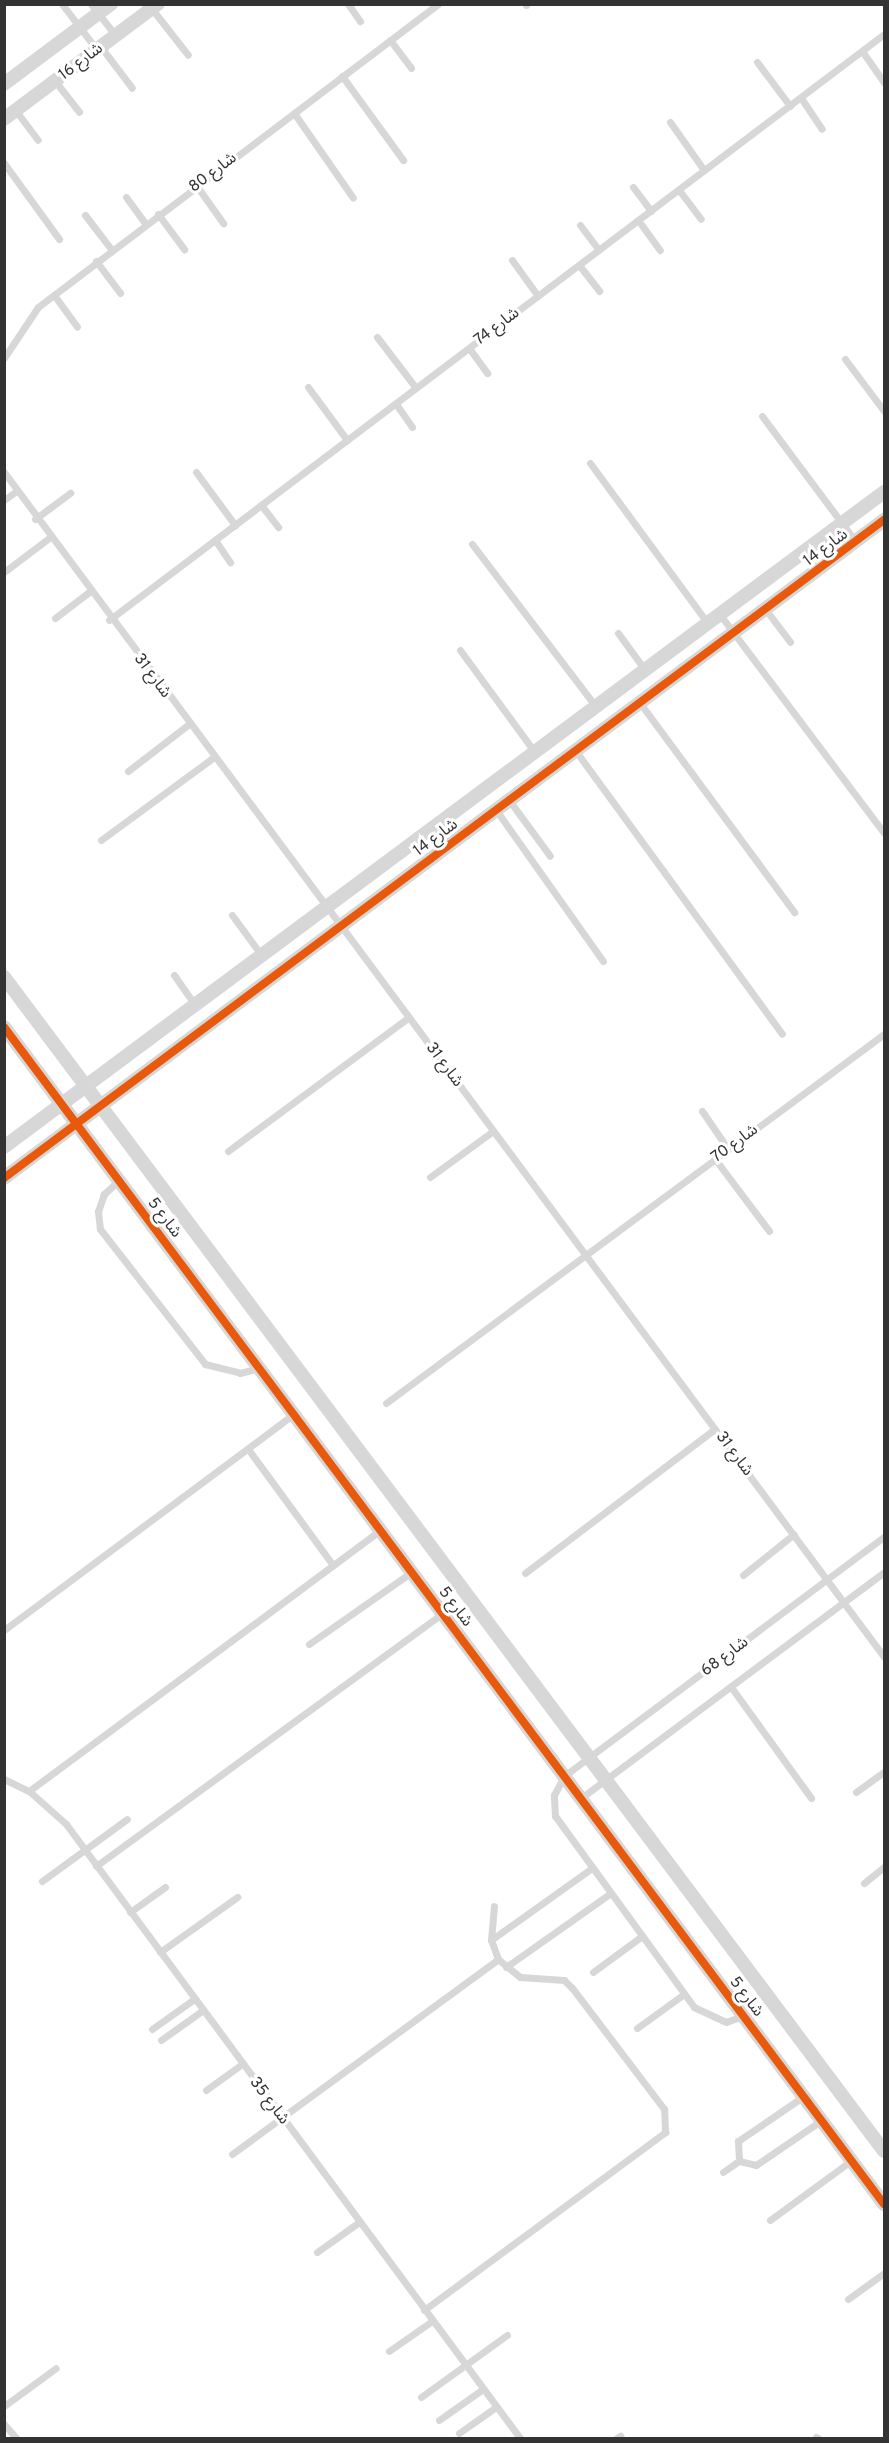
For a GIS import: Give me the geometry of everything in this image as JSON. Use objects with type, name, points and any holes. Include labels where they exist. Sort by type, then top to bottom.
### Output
[{"type":"street","name":"شارع 16","points":[[4,84],[80,28],[95,9],[111,4]]},
{"type":"street","name":"شارع 16","points":[[10,115],[155,7]]},
{"type":"street","name":"شارع 14","points":[[4,1148],[534,751],[709,625],[885,492]]},
{"type":"street","name":"شارع 14","points":[[4,1178],[885,520]]},
{"type":"street","name":"شارع 5","points":[[4,977],[885,2151]]},
{"type":"street","name":"شارع 5","points":[[4,1027],[885,2204]]},
{"type":"lane","points":[[62,4],[132,88]]},
{"type":"lane","points":[[348,4],[360,21]]},
{"type":"lane","name":"شارع 80","points":[[4,358],[24,324],[54,295],[145,223],[438,4]]},
{"type":"lane","points":[[155,7],[188,56]]},
{"type":"lane","points":[[95,9],[116,36]]},
{"type":"lane","name":"شارع 74","points":[[109,620],[885,34]]},
{"type":"lane","points":[[390,40],[411,68]]},
{"type":"lane","points":[[862,51],[884,82]]},
{"type":"lane","points":[[757,62],[790,106]]},
{"type":"lane","points":[[342,76],[403,160]]},
{"type":"lane","points":[[56,81],[79,112]]},
{"type":"lane","points":[[801,98],[822,129]]},
{"type":"lane","points":[[294,112],[353,198]]},
{"type":"lane","points":[[10,115],[38,140]]},
{"type":"lane","points":[[670,122],[704,170]]},
{"type":"lane","points":[[4,163],[59,239]]},
{"type":"lane","points":[[196,185],[223,223]]},
{"type":"lane","points":[[633,187],[651,211]]},
{"type":"lane","points":[[679,190],[701,219]]},
{"type":"lane","points":[[126,197],[145,223]]},
{"type":"lane","points":[[86,214],[111,249]]},
{"type":"lane","points":[[158,214],[184,249]]},
{"type":"lane","points":[[639,220],[660,250]]},
{"type":"lane","points":[[580,225],[598,250]]},
{"type":"lane","points":[[512,260],[538,296]]},
{"type":"lane","points":[[96,261],[120,293]]},
{"type":"lane","points":[[579,265],[598,291]]},
{"type":"lane","points":[[54,295],[77,327]]},
{"type":"lane","points":[[377,337],[416,388]]},
{"type":"lane","points":[[469,348],[487,373]]},
{"type":"lane","points":[[845,359],[885,411]]},
{"type":"lane","points":[[308,387],[348,440]]},
{"type":"lane","points":[[396,404],[412,427]]},
{"type":"lane","points":[[762,416],[856,542]]},
{"type":"lane","points":[[590,463],[709,625]]},
{"type":"lane","name":"شارع 31","points":[[4,472],[15,492],[109,620],[342,927],[885,1657]]},
{"type":"lane","points":[[196,472],[235,525]]},
{"type":"lane","points":[[4,500],[15,492]]},
{"type":"lane","points":[[35,519],[70,493]]},
{"type":"lane","points":[[261,505],[278,527]]},
{"type":"lane","points":[[4,572],[49,538]]},
{"type":"lane","points":[[215,540],[230,562]]},
{"type":"lane","points":[[472,544],[596,707]]},
{"type":"lane","points":[[55,618],[89,592]]},
{"type":"lane","points":[[766,610],[790,642]]},
{"type":"lane","points":[[721,616],[885,833]]},
{"type":"lane","points":[[618,633],[646,671]]},
{"type":"lane","points":[[460,650],[534,751]]},
{"type":"lane","points":[[640,703],[794,912]]},
{"type":"lane","points":[[128,771],[189,724]]},
{"type":"lane","points":[[575,750],[782,1034]]},
{"type":"lane","points":[[101,840],[214,757]]},
{"type":"lane","points":[[509,800],[550,856]]},
{"type":"lane","points":[[496,810],[603,961]]},
{"type":"lane","points":[[232,915],[262,956]]},
{"type":"lane","points":[[174,975],[195,1005]]},
{"type":"lane","points":[[228,1151],[409,1017]]},
{"type":"lane","name":"شارع 70","points":[[386,1403],[885,1034]]},
{"type":"lane","points":[[702,1112],[728,1149]]},
{"type":"lane","points":[[430,1177],[493,1131]]},
{"type":"lane","points":[[715,1159],[769,1232]]},
{"type":"lane","points":[[119,1180],[104,1194],[98,1211],[100,1229],[205,1364],[240,1373],[259,1368]]},
{"type":"lane","points":[[4,1630],[294,1414]]},
{"type":"lane","points":[[525,1573],[715,1429]]},
{"type":"lane","points":[[248,1449],[333,1565]]},
{"type":"lane","points":[[29,1791],[381,1530]]},
{"type":"lane","points":[[743,1575],[794,1534]]},
{"type":"lane","name":"شارع 68","points":[[564,1776],[885,1538]]},
{"type":"lane","points":[[309,1644],[412,1572]]},
{"type":"lane","name":"شارع 68","points":[[581,1798],[885,1572]]},
{"type":"lane","points":[[96,1866],[443,1613]]},
{"type":"lane","points":[[731,1687],[811,1797]]},
{"type":"lane","points":[[856,1792],[885,1772]]},
{"type":"lane","points":[[564,1776],[554,1795],[555,1816],[684,1994],[708,2018],[726,2022],[744,2016]]},
{"type":"lane","name":"شارع 35","points":[[4,1779],[29,1791],[85,1850],[496,2406],[516,2437]]},
{"type":"lane","points":[[42,1881],[127,1819]]},
{"type":"lane","points":[[864,1883],[885,1867]]},
{"type":"lane","points":[[491,1940],[592,1868]]},
{"type":"lane","points":[[130,1912],[165,1887]]},
{"type":"lane","points":[[506,1968],[610,1893]]},
{"type":"lane","points":[[160,1952],[237,1897]]},
{"type":"lane","points":[[424,2310],[665,2132],[664,2109],[572,1988],[564,1980],[537,1980],[506,1968],[498,1959],[491,1940],[494,1906]]},
{"type":"lane","points":[[593,1972],[642,1936]]},
{"type":"lane","points":[[232,2154],[498,1959]]},
{"type":"lane","points":[[637,2028],[684,1994]]},
{"type":"lane","points":[[152,2029],[194,1999]]},
{"type":"lane","points":[[160,2040],[202,2010]]},
{"type":"lane","points":[[206,2090],[242,2064]]},
{"type":"lane","points":[[739,2161],[738,2141],[804,2096]]},
{"type":"lane","points":[[723,2172],[739,2161],[756,2165],[822,2120]]},
{"type":"lane","points":[[770,2220],[852,2160]]},
{"type":"lane","points":[[317,2252],[359,2222]]},
{"type":"lane","points":[[848,2299],[885,2273]]},
{"type":"lane","points":[[389,2351],[432,2321]]},
{"type":"lane","points":[[421,2397],[507,2335]]},
{"type":"lane","points":[[4,2406],[56,2368]]},
{"type":"lane","points":[[439,2420],[483,2389]]},
{"type":"lane","points":[[459,2433],[496,2406]]},
{"type":"lane","points":[[4,2424],[16,2439]]},
{"type":"cycle path","points":[[4,1178],[884,520]]},
{"type":"cycle path","points":[[4,1027],[884,2204]]}]
